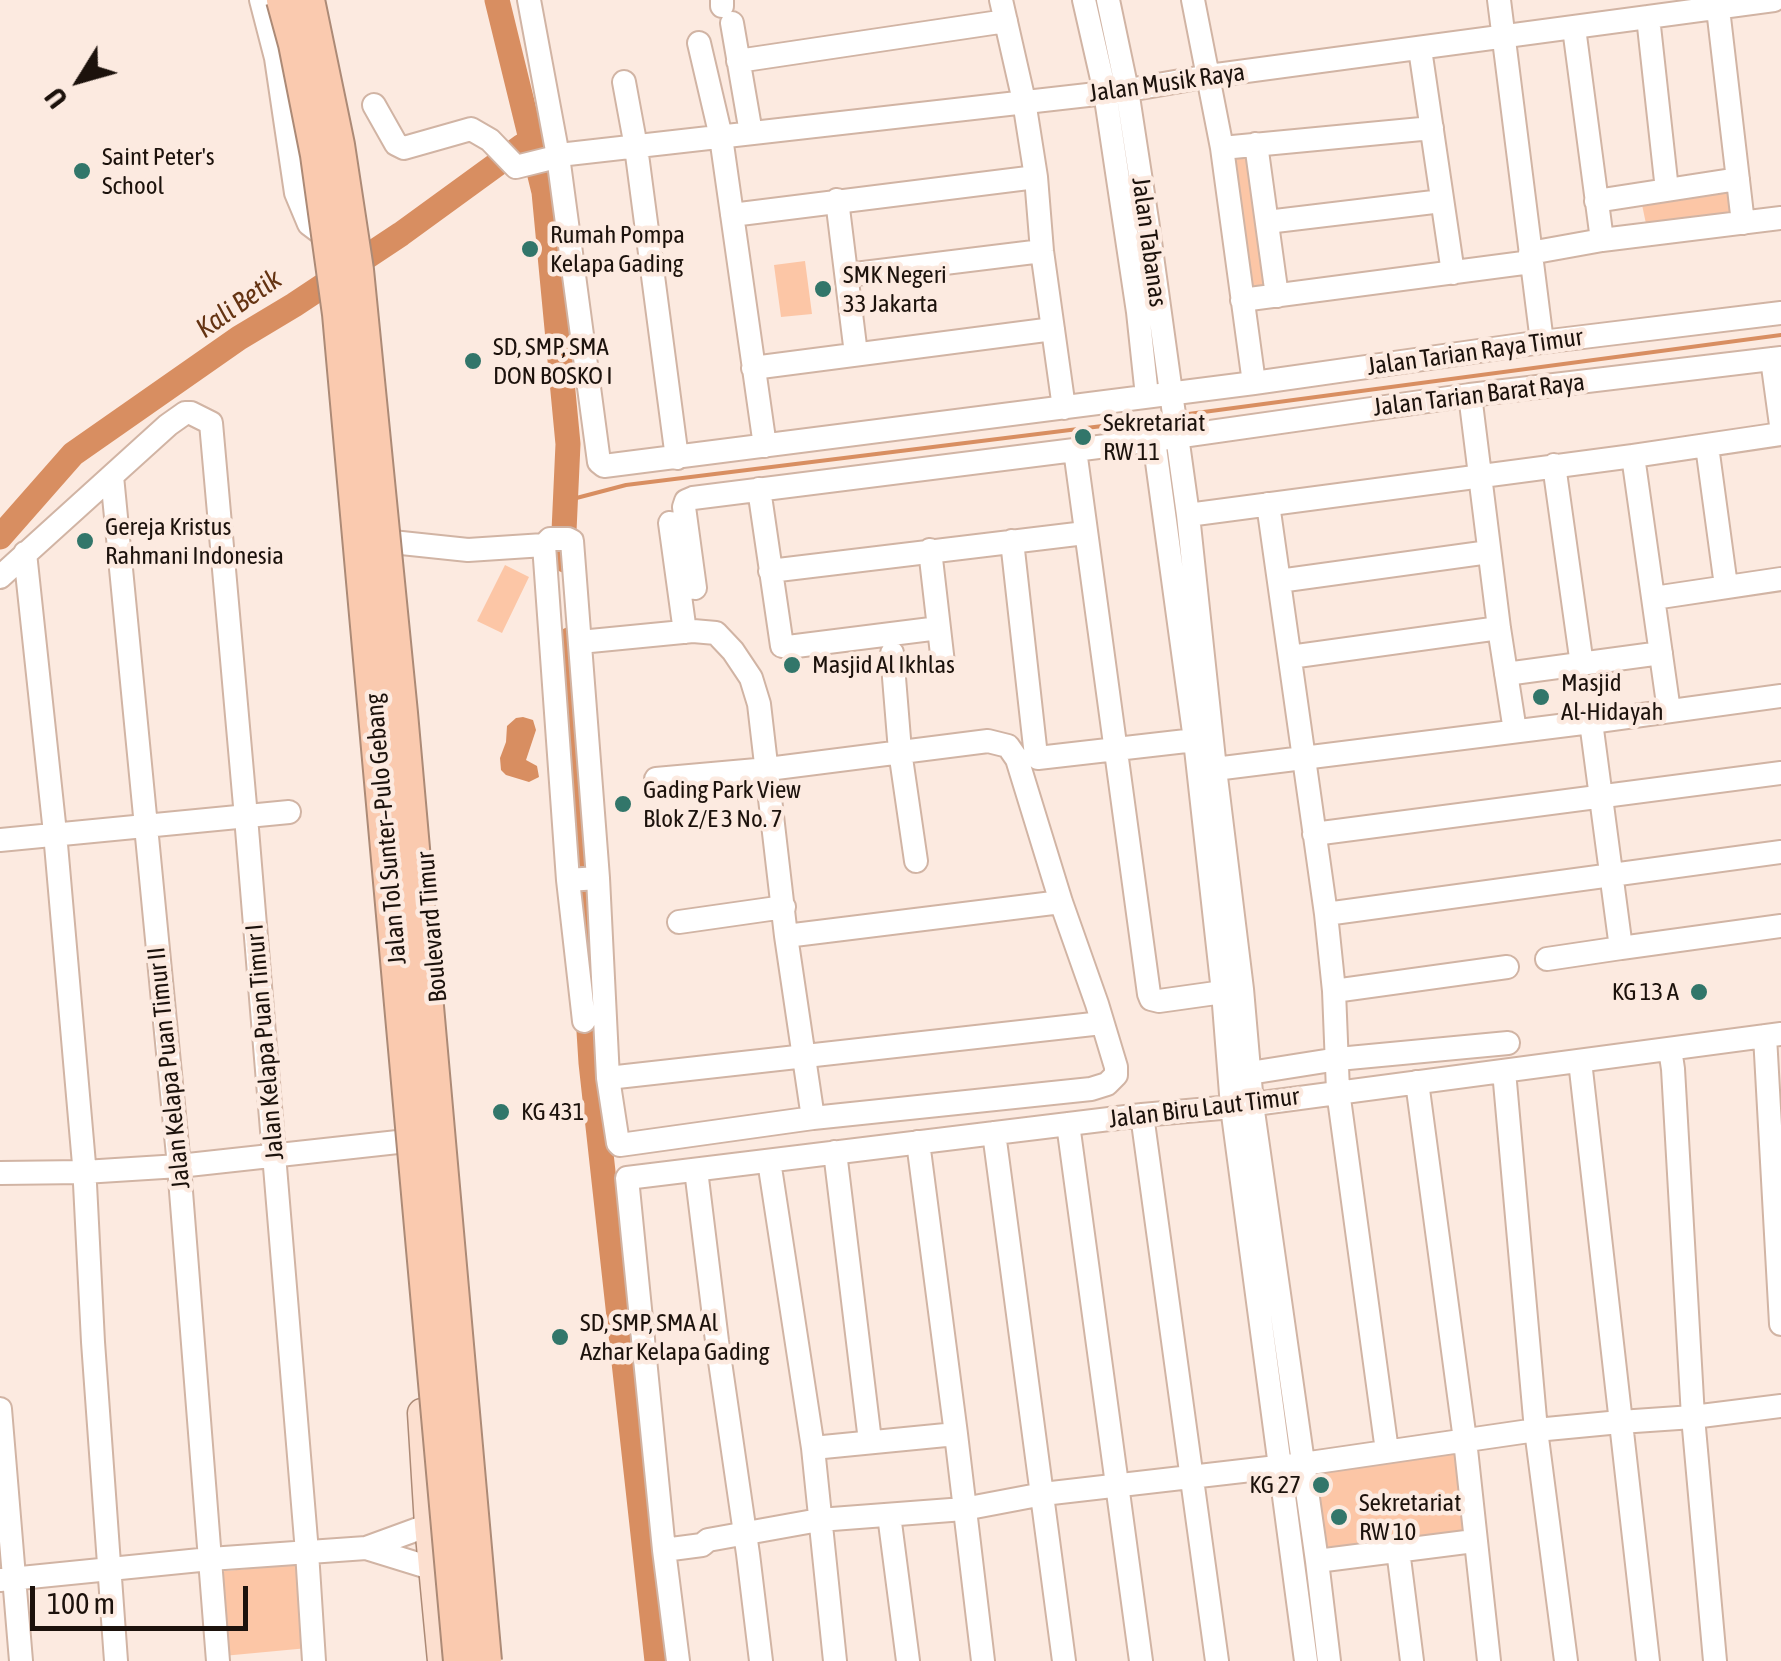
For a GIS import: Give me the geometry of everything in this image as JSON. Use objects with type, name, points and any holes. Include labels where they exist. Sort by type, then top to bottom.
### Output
[{"type":"highway","name":"Jalan Tol Sunter–Pulo Gebang","points":[[282,0],[316,155],[339,314],[460,1661]]},
{"type":"highway","name":"Jalan Tol Sunter–Pulo Gebang","points":[[307,0],[350,213],[363,326],[484,1661]]},
{"type":"main road","points":[[282,0],[335,231]]},
{"type":"main road","name":"Boulevard Timur","points":[[307,0],[344,196],[324,281],[402,1142],[442,1661]]},
{"type":"main road","name":"Boulevard Timur","points":[[335,231],[357,287],[402,598],[498,1661]]},
{"type":"main road","points":[[330,359],[369,364]]},
{"type":"street","points":[[262,0],[276,58],[296,193],[308,224],[335,231],[357,218],[360,202],[323,0]]},
{"type":"street","points":[[529,0],[554,156]]},
{"type":"street","points":[[1084,0],[1116,91]]},
{"type":"street","points":[[1108,0],[1116,91]]},
{"type":"street","points":[[1203,0],[1193,1],[1222,148],[1254,383]]},
{"type":"street","points":[[1499,0],[1542,342]]},
{"type":"street","name":"Jalan Musik Raya","points":[[374,105],[396,144],[404,148],[471,129],[490,140],[516,167],[554,156],[1116,91],[1574,28],[1718,4],[1774,0]]},
{"type":"street","points":[[1718,4],[1743,223]]},
{"type":"street","points":[[725,10],[751,133]]},
{"type":"street","points":[[738,61],[1004,10],[1036,176],[1042,252],[1064,408]]},
{"type":"street","points":[[1648,17],[1667,190]]},
{"type":"street","points":[[1574,28],[1602,240]]},
{"type":"street","points":[[699,43],[721,137],[765,446]]},
{"type":"street","points":[[1420,49],[1453,273]]},
{"type":"street","points":[[624,82],[677,458]]},
{"type":"street","name":"Jalan Tabanas","points":[[1116,91],[1147,220],[1161,396],[1169,434]]},
{"type":"street","points":[[1222,148],[1432,128]]},
{"type":"street","points":[[1256,144],[1278,296]]},
{"type":"street","name":"Jalan Tarian Raya Timur","points":[[554,156],[600,464],[612,466],[1781,313]]},
{"type":"street","points":[[732,215],[1036,176]]},
{"type":"street","points":[[1596,201],[1738,179]]},
{"type":"street","points":[[837,200],[856,354]]},
{"type":"street","points":[[1267,222],[1442,201]]},
{"type":"street","points":[[1242,300],[1453,273],[1602,240],[1781,218]]},
{"type":"street","points":[[846,275],[1042,252]]},
{"type":"street","points":[[753,368],[1053,329]]},
{"type":"street","points":[[1776,358],[1781,425]]},
{"type":"street","name":"Jalan Tarian Barat Raya","points":[[696,588],[684,507],[693,498],[1776,358]]},
{"type":"street","points":[[1470,395],[1515,731]]},
{"type":"street","name":"Jalan Kelapa Puan Timur I","points":[[112,476],[185,413],[211,422],[314,1661]]},
{"type":"street","points":[[1169,434],[1188,515],[1242,989],[1239,1095]]},
{"type":"street","points":[[1169,434],[1194,740],[1223,992],[1292,1465],[1306,1661]]},
{"type":"street","points":[[1188,515],[1781,434]]},
{"type":"street","points":[[1707,446],[1726,586]]},
{"type":"street","points":[[1075,450],[1148,994],[1154,1001],[1223,992]]},
{"type":"street","points":[[1633,456],[1670,711]]},
{"type":"street","points":[[1554,465],[1582,665]]},
{"type":"street","points":[[0,577],[112,476]]},
{"type":"street","name":"Jalan Kelapa Puan Timur II","points":[[112,476],[178,1166],[218,1661]]},
{"type":"street","points":[[760,489],[782,646],[939,628]]},
{"type":"street","points":[[1268,504],[1326,914],[1338,1075],[1387,1451]]},
{"type":"street","points":[[670,523],[684,632]]},
{"type":"street","points":[[770,571],[1085,533]]},
{"type":"street","points":[[392,542],[468,550],[559,542]]},
{"type":"street","points":[[559,542],[580,642],[608,1078],[616,1141],[620,1145],[813,1118],[1090,1089],[1102,1086],[1116,1075],[1017,759],[1008,746],[988,741],[656,779]]},
{"type":"street","points":[[559,542],[570,880],[584,1021]]},
{"type":"street","points":[[1012,542],[1036,756],[1194,740]]},
{"type":"street","points":[[930,550],[943,663]]},
{"type":"street","points":[[1278,581],[1489,552]]},
{"type":"street","points":[[25,553],[55,834],[84,1172],[116,1661]]},
{"type":"street","points":[[1654,598],[1781,580]]},
{"type":"street","points":[[1290,657],[1499,628]]},
{"type":"street","points":[[580,642],[705,630],[724,639],[744,666],[759,704],[786,936],[813,1118]]},
{"type":"street","points":[[892,653],[900,751],[916,861]]},
{"type":"street","points":[[1506,674],[1661,653]]},
{"type":"street","points":[[1215,768],[1781,696]]},
{"type":"street","points":[[1590,722],[1620,941]]},
{"type":"street","points":[[1314,834],[1781,774]]},
{"type":"street","points":[[0,840],[289,812]]},
{"type":"street","points":[[1326,914],[1781,852]]},
{"type":"street","points":[[570,880],[597,878]]},
{"type":"street","points":[[786,936],[1062,902]]},
{"type":"street","points":[[679,922],[784,907]]},
{"type":"street","points":[[1546,959],[1620,941],[1781,926]]},
{"type":"street","points":[[1334,991],[1507,967]]},
{"type":"street","points":[[608,1078],[1102,1023]]},
{"type":"street","points":[[1773,1035],[1781,1324]]},
{"type":"street","name":"Jalan Biru Laut Timur","points":[[1239,1095],[1338,1075],[1417,1082],[1773,1035]]},
{"type":"street","name":"Jalan Biru Laut Timur","points":[[664,1545],[626,1179],[1142,1115],[1508,1043]]},
{"type":"street","points":[[1670,1049],[1693,1417],[1715,1661]]},
{"type":"street","points":[[1580,1061],[1648,1661]]},
{"type":"street","points":[[1504,1071],[1536,1430],[1566,1661]]},
{"type":"street","points":[[1417,1082],[1465,1440],[1489,1661]]},
{"type":"street","points":[[1142,1115],[1217,1661]]},
{"type":"street","points":[[1068,1124],[1142,1661]]},
{"type":"street","points":[[994,1133],[1064,1661]]},
{"type":"street","points":[[0,1174],[178,1166],[452,1136]]},
{"type":"street","points":[[918,1142],[983,1661]]},
{"type":"street","points":[[836,1152],[870,1441]]},
{"type":"street","points":[[768,1161],[813,1448],[835,1661]]},
{"type":"street","points":[[696,1170],[761,1661]]},
{"type":"street","points":[[678,1661],[664,1545],[699,1536],[708,1540],[819,1520],[964,1509],[1043,1494],[1292,1465],[1536,1430],[1781,1406]]},
{"type":"street","points":[[0,1408],[8,1579],[22,1661]]},
{"type":"street","points":[[813,1448],[956,1434]]},
{"type":"street","points":[[1292,1465],[1317,1561],[1329,1661]]},
{"type":"street","points":[[889,1515],[908,1661]]},
{"type":"street","points":[[8,1579],[366,1548],[429,1525]]},
{"type":"street","points":[[1317,1561],[1474,1541]]},
{"type":"street","points":[[366,1548],[434,1568]]},
{"type":"street","points":[[1398,1550],[1412,1661]]},
{"type":"shaded area","points":[[1250,150],[1270,289],[1242,292],[1227,152]]},
{"type":"shaded area","points":[[1736,183],[1740,220],[1649,238],[1641,200]]},
{"type":"shaded area","points":[[805,261],[812,314],[781,317],[774,265]]},
{"type":"shaded area","points":[[505,565],[529,577],[502,633],[477,621]]},
{"type":"shaded area","points":[[523,717],[533,720],[536,730],[526,760],[537,766],[539,777],[529,782],[501,770],[507,726]]},
{"type":"shaded area","points":[[1459,1452],[1468,1536],[1322,1554],[1311,1471]]},
{"type":"shaded area","points":[[300,1564],[308,1648],[223,1656],[215,1572]]},
{"type":"waterway","points":[[497,0],[544,192],[568,444],[565,560]]},
{"type":"waterway","name":"Kali Betik","points":[[0,537],[73,454],[239,338],[401,234],[522,146]]},
{"type":"waterway","points":[[1181,415],[1781,335]]},
{"type":"waterway","points":[[565,501],[626,485],[1167,418]]},
{"type":"waterway","points":[[1168,453],[1179,538]]},
{"type":"waterway","points":[[569,640],[585,945]]},
{"type":"waterway","points":[[587,1000],[657,1661]]},
{"type":"place","name":"Saint Peter's School","points":[[82,171]]},
{"type":"place","name":"Rumah Pompa Kelapa Gading","points":[[530,249]]},
{"type":"place","name":"SMK Negeri 33 Jakarta","points":[[823,289]]},
{"type":"place","name":"SD, SMP, SMA DON BOSKO I","points":[[473,361]]},
{"type":"place","name":"Sekretariat RW 11","points":[[1083,437]]},
{"type":"place","name":"Gereja Kristus Rahmani Indonesia","points":[[85,541]]},
{"type":"place","name":"Masjid Al Ikhlas","points":[[792,665]]},
{"type":"place","name":"Masjid Al-Hidayah","points":[[1541,697]]},
{"type":"place","name":"Gading Park View Blok Z/E 3 No. 7","points":[[623,804]]},
{"type":"place","name":"KG 13 A","points":[[1699,992]]},
{"type":"place","name":"KG 431","points":[[501,1112]]},
{"type":"place","name":"SD, SMP, SMA Al Azhar Kelapa Gading","points":[[560,1337]]},
{"type":"place","name":"KG 27","points":[[1321,1485]]},
{"type":"place","name":"Sekretariat RW 10","points":[[1339,1517]]}]
